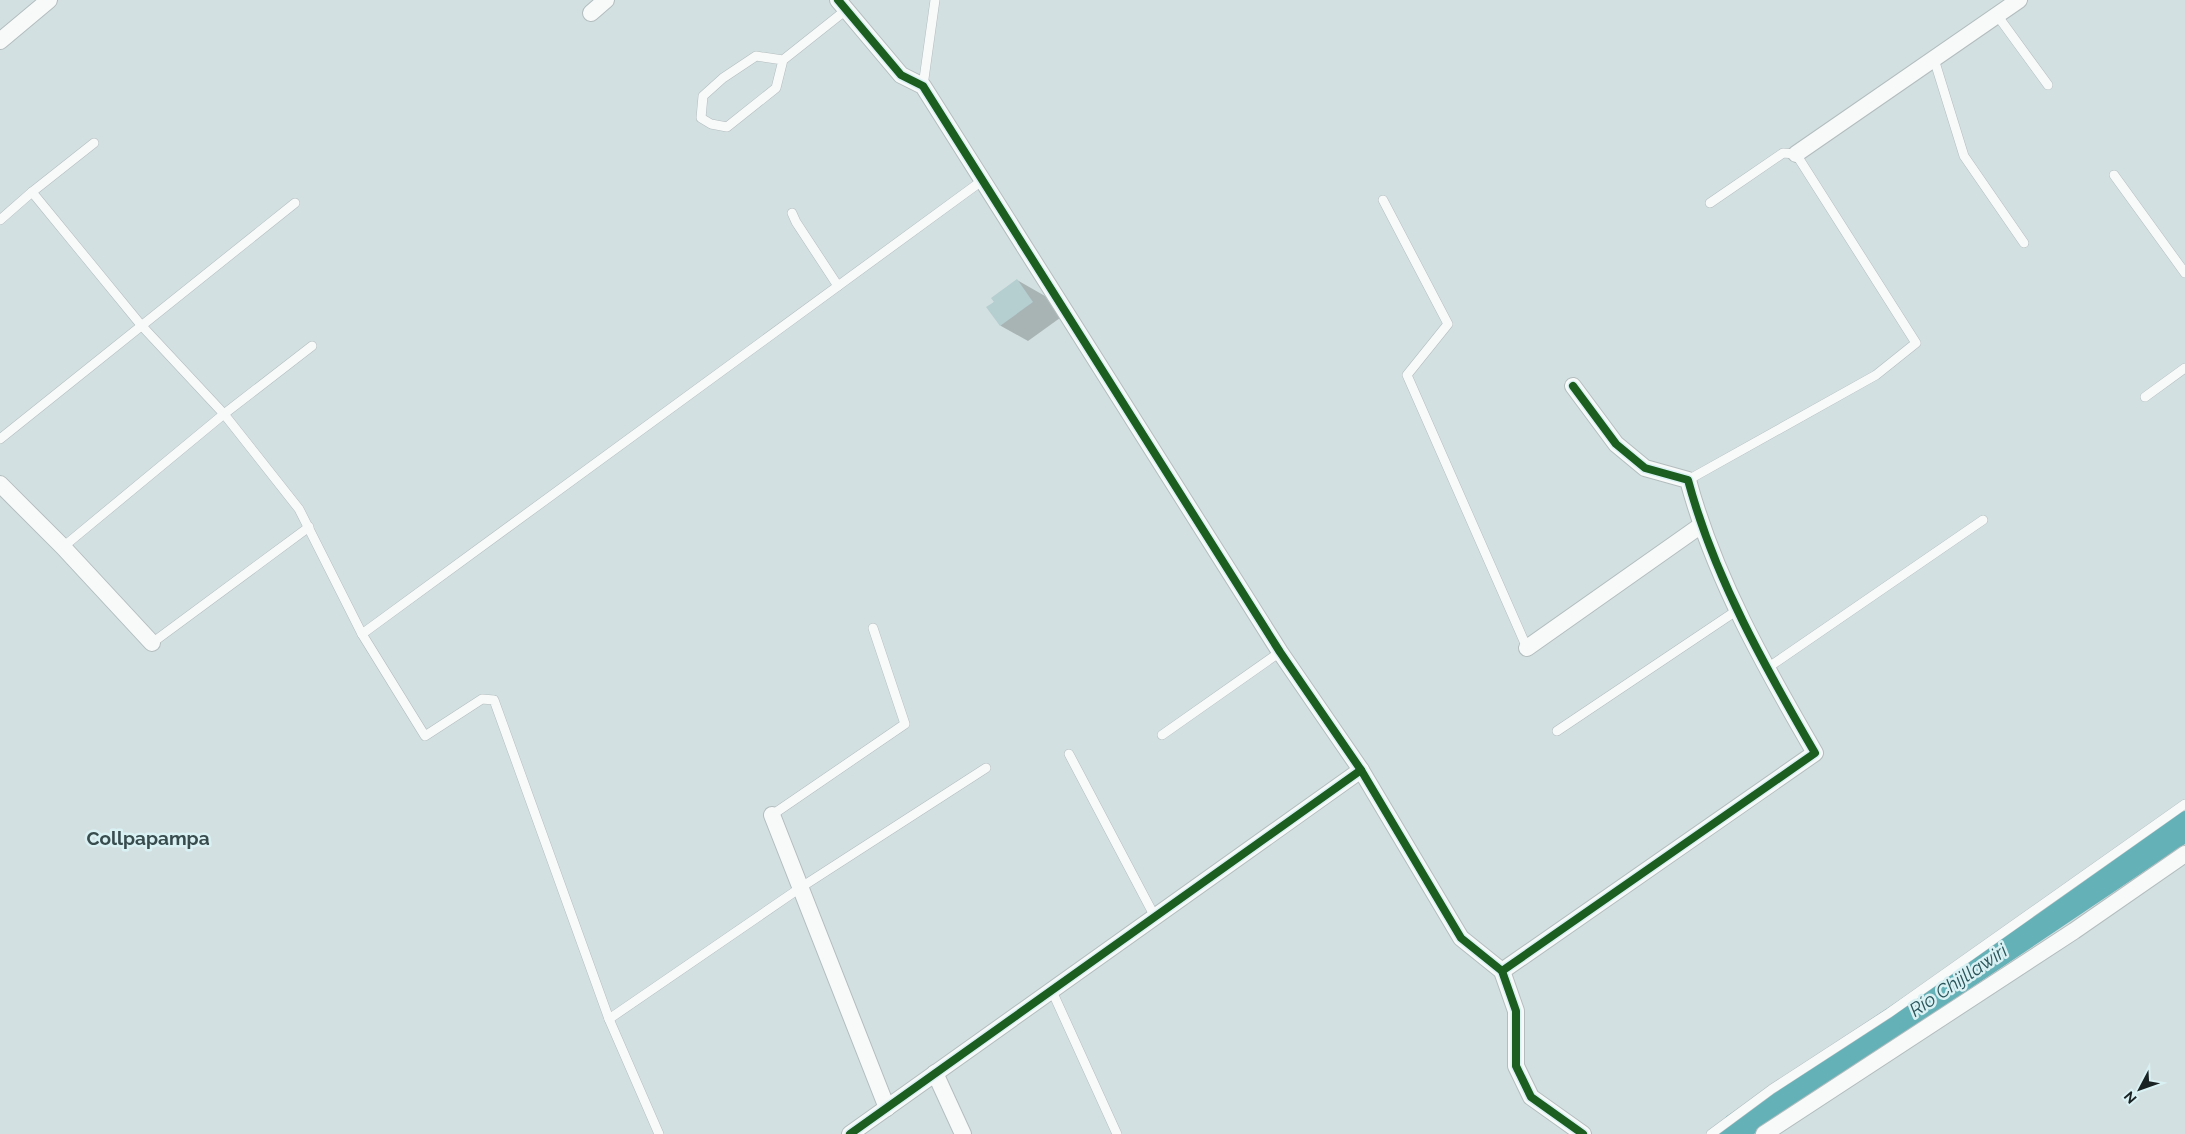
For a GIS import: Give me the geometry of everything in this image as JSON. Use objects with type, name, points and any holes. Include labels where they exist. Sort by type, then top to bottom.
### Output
[{"type":"street","points":[[0,41],[49,0]]},
{"type":"street","points":[[591,13],[606,0]]},
{"type":"street","points":[[1796,154],[2019,0]]},
{"type":"street","points":[[842,5],[901,75],[923,86],[1280,652],[1362,770],[1461,938],[1502,971],[1516,1011],[1516,1066],[1531,1097],[1583,1134]]},
{"type":"street","points":[[1502,971],[1815,753],[1766,669],[1738,609],[1700,526],[1688,480],[1645,468],[1616,444],[1573,386]]},
{"type":"street","points":[[0,484],[63,547],[152,643]]},
{"type":"street","points":[[1527,648],[1700,526]]},
{"type":"street","points":[[850,1134],[1362,770]]},
{"type":"street","points":[[772,814],[887,1108]]},
{"type":"street","points":[[1764,1134],[2074,931],[2185,854]]},
{"type":"street","points":[[935,1073],[962,1134]]},
{"type":"lane","points":[[923,86],[935,0]]},
{"type":"lane","points":[[784,60],[756,56],[723,78],[703,96],[701,118],[711,124],[728,126],[776,88],[784,60],[842,5]]},
{"type":"lane","points":[[1997,15],[2048,85]]},
{"type":"lane","points":[[1934,59],[1964,156],[2024,243]]},
{"type":"lane","points":[[0,220],[94,143]]},
{"type":"lane","points":[[1688,480],[1876,374],[1916,343],[1796,154],[1783,153],[1710,203]]},
{"type":"lane","points":[[2114,175],[2185,273]]},
{"type":"lane","points":[[362,634],[983,180]]},
{"type":"lane","points":[[32,192],[141,325],[224,414],[299,509],[362,634],[425,736],[482,699],[494,700],[609,1019],[659,1134]]},
{"type":"lane","points":[[1383,200],[1448,324],[1407,375],[1527,648]]},
{"type":"lane","points":[[0,439],[295,203]]},
{"type":"lane","points":[[792,213],[838,286]]},
{"type":"lane","points":[[63,547],[224,414],[312,346]]},
{"type":"lane","points":[[2144,397],[2185,368]]},
{"type":"lane","points":[[1766,669],[1983,520]]},
{"type":"lane","points":[[152,643],[309,527]]},
{"type":"lane","points":[[1557,731],[1738,609]]},
{"type":"lane","points":[[772,814],[905,724],[873,628]]},
{"type":"lane","points":[[1162,735],[1280,652]]},
{"type":"lane","points":[[1069,754],[1155,917]]},
{"type":"lane","points":[[609,1019],[800,888],[986,768]]},
{"type":"lane","points":[[1711,1134],[1772,1089],[1889,1013],[2185,804]]},
{"type":"lane","points":[[1052,990],[1118,1134]]},
{"type":"building","points":[[1017,279],[1033,302],[1000,326],[986,307],[994,302],[991,298]]},
{"type":"waterway","name":"Río Chijllawiri","points":[[1730,1134],[1736,1128],[2185,826]]},
{"type":"cycle path","points":[[838,0],[901,75],[923,86],[1280,652],[1361,770],[1461,938],[1502,971],[1516,1011],[1516,1066],[1531,1097],[1583,1134]]},
{"type":"cycle path","points":[[1502,971],[1815,753],[1742,621],[1712,551],[1688,480],[1645,468],[1616,444],[1573,386]]},
{"type":"cycle path","points":[[850,1134],[1361,770]]},
{"type":"district","name":"Collpapampa","points":[[148,838]]}]
